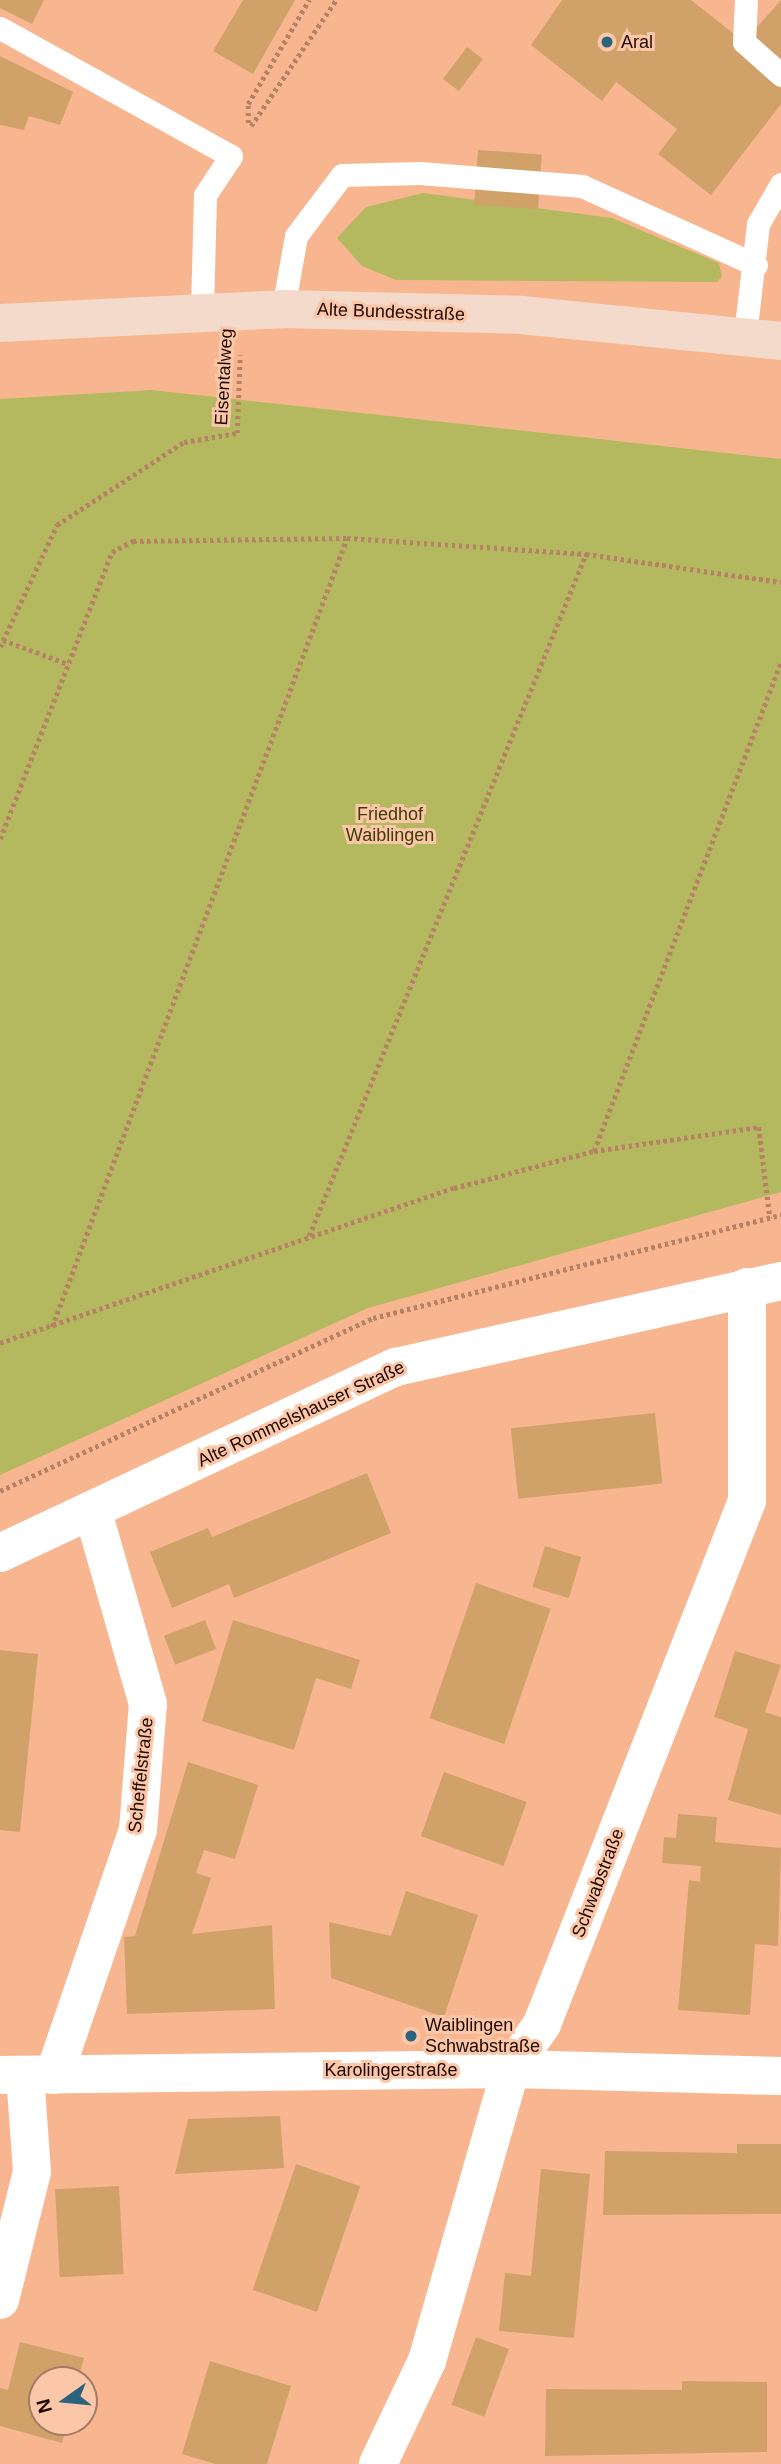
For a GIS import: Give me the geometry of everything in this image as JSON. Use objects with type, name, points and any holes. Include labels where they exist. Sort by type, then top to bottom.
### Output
[{"type":"main road","name":"Alte Bundesstraße","points":[[0,323],[283,309],[521,315],[763,338]]},
{"type":"street","name":"Alte Rommelshauser Straße","points":[[0,1553],[93,1512],[396,1367],[764,1284]]},
{"type":"street","name":"Schwabstraße","points":[[378,2464],[426,2361],[511,2069],[542,2024],[747,1501],[764,1284]]},
{"type":"street","name":"Scheffelstraße","points":[[0,2300],[32,2172],[26,2075],[138,1830],[148,1704],[93,1512]]},
{"type":"street","name":"Karolingerstraße","points":[[26,2075],[511,2069],[781,2076]]},
{"type":"lane","points":[[746,0],[744,42],[781,75]]},
{"type":"lane","points":[[0,28],[231,156],[205,195],[202,311]]},
{"type":"lane","points":[[283,309],[296,236],[342,175],[582,186],[755,265]]},
{"type":"lane","points":[[763,338],[755,265],[758,224],[781,184]]},
{"type":"path","points":[[248,132],[248,104],[309,0]]},
{"type":"path","points":[[231,156],[336,0]]},
{"type":"path","name":"Eisentalweg","points":[[0,647],[57,525],[184,442],[237,433],[240,351]]},
{"type":"path","points":[[52,1327],[347,538]]},
{"type":"path","points":[[0,839],[112,552],[133,541],[347,538],[586,554],[781,582]]},
{"type":"path","points":[[309,1236],[586,554]]},
{"type":"path","points":[[3,640],[68,664]]},
{"type":"path","points":[[594,1151],[781,662]]},
{"type":"path","points":[[0,1343],[309,1236],[594,1151],[759,1127],[770,1218]]},
{"type":"green space","points":[[423,193],[612,218],[719,263],[722,276],[717,282],[396,280],[362,266],[337,238],[366,207]]},
{"type":"green space","name":"Friedhof Waiblingen","points":[[152,390],[781,459],[781,1192],[368,1308],[0,1475],[0,399]]},
{"type":"building","points":[[0,0],[44,0],[32,24],[0,8]]},
{"type":"building","points":[[243,0],[295,0],[253,74],[213,51]]},
{"type":"building","points":[[562,0],[691,0],[744,42],[781,0],[781,104],[711,195],[658,154],[677,129],[616,82],[602,101],[531,45]]},
{"type":"building","points":[[467,47],[483,59],[459,91],[443,79]]},
{"type":"building","points":[[0,56],[73,92],[60,125],[29,116],[24,130],[0,125]]},
{"type":"building","points":[[478,150],[542,154],[538,209],[474,205]]},
{"type":"building","points":[[655,1413],[662,1484],[518,1499],[511,1428]]},
{"type":"building","points":[[367,1473],[391,1533],[234,1598],[229,1584],[172,1608],[150,1552],[208,1528],[212,1537]]},
{"type":"building","points":[[545,1546],[581,1557],[569,1598],[532,1587]]},
{"type":"building","points":[[476,1583],[551,1609],[504,1744],[429,1718]]},
{"type":"building","points":[[205,1620],[216,1649],[175,1665],[164,1636]]},
{"type":"building","points":[[233,1620],[360,1660],[351,1689],[316,1678],[294,1750],[202,1721]]},
{"type":"building","points":[[0,1650],[38,1654],[20,1832],[0,1830]]},
{"type":"building","points":[[735,1651],[781,1665],[765,1712],[781,1717],[781,1815],[728,1800],[748,1729],[714,1717]]},
{"type":"building","points":[[188,1762],[258,1785],[235,1859],[204,1850],[196,1873],[211,1878],[192,1934],[272,1925],[275,2009],[127,2014],[124,1937],[135,1936]]},
{"type":"building","points":[[444,1772],[527,1802],[503,1866],[421,1836]]},
{"type":"building","points":[[678,1814],[717,1817],[715,1842],[781,1848],[778,1946],[755,1944],[750,2015],[678,2010],[689,1880],[700,1882],[701,1866],[662,1863],[664,1837],[676,1838]]},
{"type":"building","points":[[406,1891],[478,1915],[444,2017],[331,1978],[329,1922],[391,1936]]},
{"type":"building","points":[[280,2116],[284,2168],[175,2174],[188,2119]]},
{"type":"building","points":[[737,2144],[781,2144],[781,2214],[603,2215],[605,2151],[737,2153]]},
{"type":"building","points":[[296,2164],[360,2186],[317,2312],[253,2290]]},
{"type":"building","points":[[541,2169],[590,2174],[574,2338],[499,2331],[505,2273],[531,2276]]},
{"type":"building","points":[[119,2186],[124,2274],[60,2277],[55,2189]]},
{"type":"building","points":[[476,2337],[509,2349],[484,2417],[451,2405]]},
{"type":"building","points":[[20,2342],[84,2358],[82,2366],[28,2366],[28,2434],[0,2426],[0,2388],[8,2390]]},
{"type":"building","points":[[210,2361],[291,2386],[267,2464],[215,2464],[182,2454]]},
{"type":"building","points":[[682,2381],[767,2382],[767,2452],[545,2456],[546,2389],[682,2390]]},
{"type":"building","points":[[36,2436],[64,2436],[62,2443]]},
{"type":"place","name":"Aral","points":[[607,42]]},
{"type":"place","name":"Waiblingen Schwabstraße","points":[[411,2036]]}]
